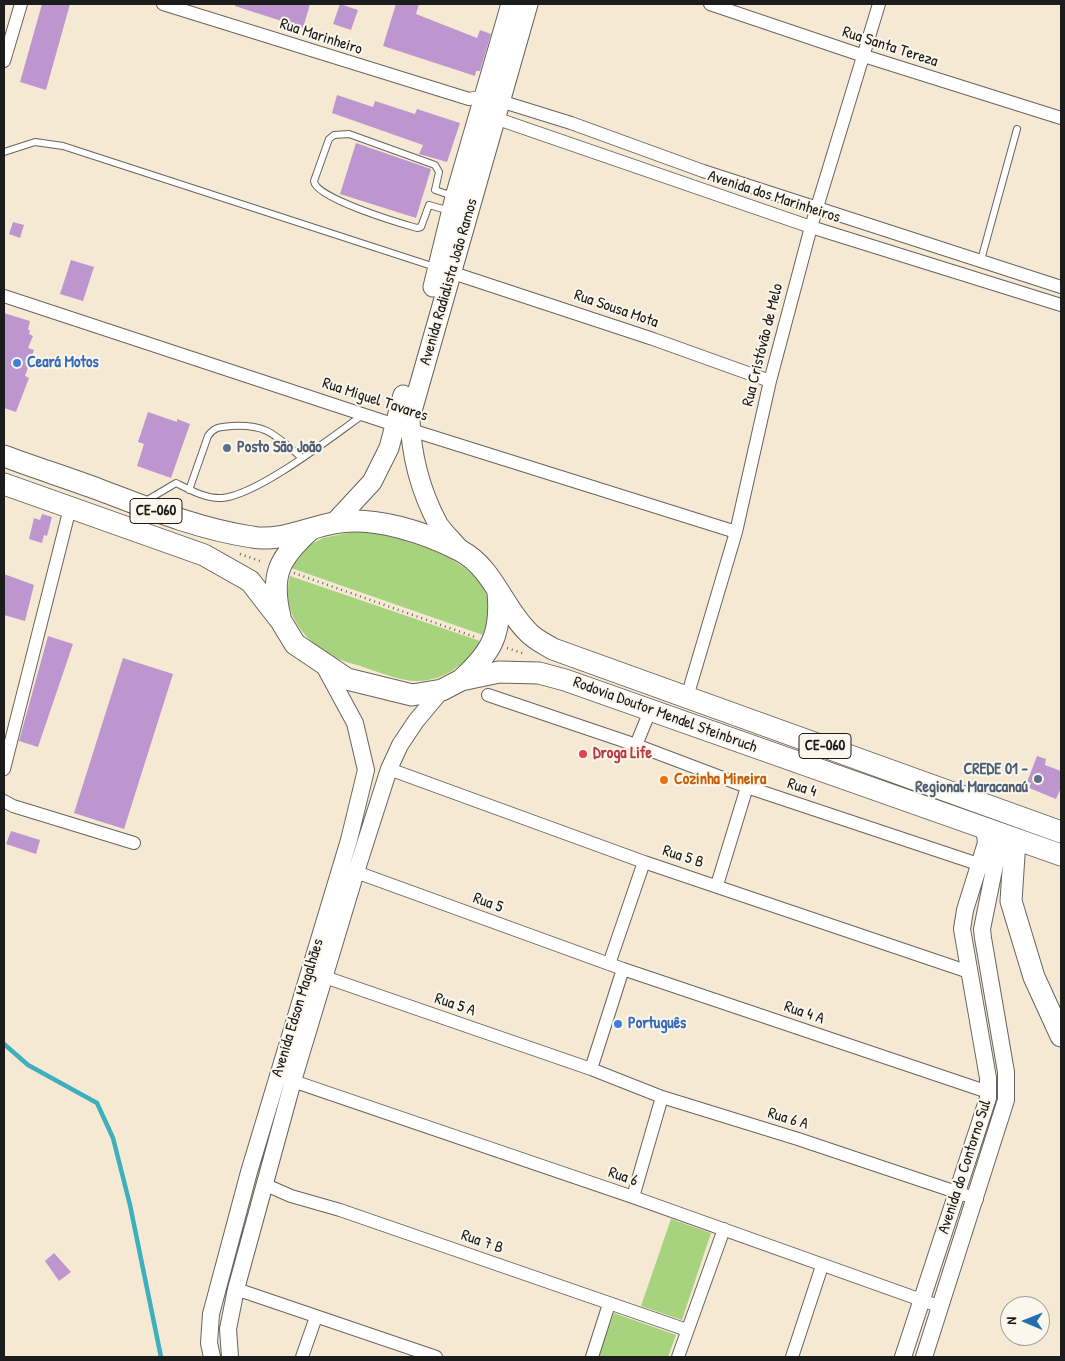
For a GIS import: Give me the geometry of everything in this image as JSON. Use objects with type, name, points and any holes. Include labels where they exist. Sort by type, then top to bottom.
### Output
[{"type":"highway","name":"CE-060","points":[[4,456],[183,521],[254,538],[281,537],[312,529]]},
{"type":"highway","name":"CE-060","points":[[4,484],[204,555],[250,581],[281,621]]},
{"type":"highway","name":"Rodovia Doutor Mendel Steinbruch","points":[[312,529],[334,523],[368,521],[394,526],[462,552],[489,576],[498,593],[529,634],[553,649],[1061,832]]},
{"type":"highway","points":[[281,621],[275,591],[278,568],[285,554],[312,529]]},
{"type":"highway","points":[[452,685],[481,662],[493,643],[500,614],[498,593]]},
{"type":"highway","name":"Rodovia Doutor Mendel Steinbruch","points":[[281,621],[295,644],[347,680],[396,693],[412,695],[499,672],[539,673],[565,680],[1061,855]]},
{"type":"highway","points":[[1012,838],[1011,901],[1034,977],[1061,1036]]},
{"type":"main road","name":"Avenida Radialista João Ramos","points":[[334,523],[372,482],[389,448],[403,427],[412,405],[511,4]]},
{"type":"main road","name":"Avenida Radialista João Ramos","points":[[444,270],[453,204],[486,105],[528,4]]},
{"type":"main road","name":"Avenida Radialista João Ramos","points":[[403,427],[413,451],[425,494],[439,525],[462,552]]},
{"type":"street","points":[[4,61],[21,4]]},
{"type":"street","name":"Rua Marinheiro","points":[[163,4],[486,105]]},
{"type":"street","name":"Rua Santa Tereza","points":[[710,4],[864,56],[1061,118]]},
{"type":"street","name":"Rua Cristóvão de Melo","points":[[687,696],[736,532],[770,381],[811,226],[879,4]]},
{"type":"street","name":"Avenida dos Marinheiros","points":[[486,105],[571,123],[704,171],[1061,287]]},
{"type":"street","name":"Avenida dos Marinheiros","points":[[486,105],[565,143],[811,226],[1061,305]]},
{"type":"street","points":[[565,143],[571,123]]},
{"type":"street","points":[[699,189],[704,171]]},
{"type":"street","points":[[938,267],[943,248]]},
{"type":"street","name":"Rua Sousa Mota","points":[[444,270],[653,339],[770,381]]},
{"type":"street","name":"Rua Miguel Tavares","points":[[4,296],[403,427],[736,532]]},
{"type":"street","points":[[4,769],[70,508]]},
{"type":"street","name":"Avenida Edson Magalhães","points":[[212,1357],[209,1342],[210,1314],[249,1172],[349,840],[366,770],[355,723],[323,664]]},
{"type":"street","name":"Avenida Edson Magalhães","points":[[230,1357],[228,1329],[236,1289],[293,1081],[389,769],[400,745],[416,721],[452,685]]},
{"type":"street","name":"Rua 4","points":[[488,695],[747,787],[987,867]]},
{"type":"street","points":[[636,746],[650,711]]},
{"type":"street","name":"Rua 5 B","points":[[389,769],[644,862],[717,885],[968,972]]},
{"type":"street","points":[[717,885],[747,787]]},
{"type":"street","points":[[4,801],[13,806],[134,843]]},
{"type":"street","points":[[992,806],[1001,801],[1061,821]]},
{"type":"street","name":"Avenida do Contorno Sul","points":[[924,1357],[1004,1110],[1007,1090],[983,938],[987,867],[986,839],[981,827]]},
{"type":"street","name":"Avenida do Contorno Sul","points":[[903,1357],[984,1112],[988,1092],[986,1061],[962,940],[962,921],[987,867],[1000,846],[1012,838]]},
{"type":"street","points":[[609,964],[644,862]]},
{"type":"street","name":"Rua 5","points":[[356,872],[609,964]]},
{"type":"street","name":"Rua 4 A","points":[[609,964],[988,1092]]},
{"type":"street","points":[[591,1069],[623,969]]},
{"type":"street","name":"Rua 5 A","points":[[309,972],[591,1069]]},
{"type":"street","name":"Rua 6 A","points":[[591,1069],[662,1097],[957,1191],[976,1199]]},
{"type":"street","name":"Rua 6","points":[[293,1081],[724,1229],[941,1308]]},
{"type":"street","points":[[632,1197],[662,1097]]},
{"type":"street","points":[[249,1172],[266,1185]]},
{"type":"street","name":"Rua 7 B","points":[[266,1185],[291,1196],[340,1210],[687,1330]]},
{"type":"street","points":[[678,1357],[724,1229]]},
{"type":"street","points":[[792,1357],[822,1266]]},
{"type":"street","points":[[236,1289],[436,1357]]},
{"type":"street","points":[[592,1357],[609,1304]]},
{"type":"street","points":[[302,1357],[316,1317]]},
{"type":"lane","points":[[981,260],[1017,129]]},
{"type":"lane","points":[[349,134],[435,165],[439,172],[435,190],[453,204],[429,205],[420,227],[417,228],[331,198],[317,190],[314,181],[329,139],[334,135],[349,134]]},
{"type":"lane","points":[[4,152],[35,142],[63,146],[444,270]]},
{"type":"lane","points":[[139,505],[176,482],[189,490],[211,497],[222,498],[239,494],[302,458],[364,414]]},
{"type":"lane","points":[[189,490],[208,436],[212,430],[219,427],[250,425],[263,427],[302,458]]},
{"type":"green space","points":[[367,529],[436,552],[468,570],[480,583],[488,598],[490,612],[486,636],[291,568],[308,546],[323,538]]},
{"type":"green space","points":[[290,576],[483,642],[452,671],[428,680],[413,681],[398,678],[343,661],[319,648],[296,622],[288,600]]},
{"type":"green space","points":[[671,1219],[711,1233],[682,1320],[641,1306]]},
{"type":"green space","points":[[614,1313],[676,1335],[668,1357],[598,1357]]},
{"type":"building","points":[[42,4],[70,4],[46,90],[20,82]]},
{"type":"building","points":[[235,4],[310,4],[303,28],[235,6]]},
{"type":"building","points":[[340,4],[358,10],[351,30],[333,24]]},
{"type":"building","points":[[396,4],[419,4],[416,14],[477,38],[480,30],[491,34],[480,71],[476,71],[475,76],[383,46]]},
{"type":"building","points":[[337,95],[373,107],[375,101],[415,114],[417,109],[460,123],[447,162],[419,154],[423,145],[332,113]]},
{"type":"building","points":[[356,143],[431,169],[416,218],[340,194]]},
{"type":"building","points":[[13,222],[24,225],[20,238],[9,234]]},
{"type":"building","points":[[71,260],[94,267],[83,301],[60,294]]},
{"type":"building","name":"Ceará Motos","points":[[4,313],[30,321],[28,330],[30,330],[29,334],[33,336],[28,348],[34,350],[25,376],[29,378],[16,412],[4,408]]},
{"type":"building","points":[[148,412],[177,422],[177,419],[190,424],[171,478],[137,466],[144,444],[138,442]]},
{"type":"building","points":[[42,514],[52,517],[47,536],[44,535],[42,543],[29,539],[34,518],[40,520]]},
{"type":"building","points":[[4,574],[34,585],[25,621],[4,615]]},
{"type":"building","points":[[48,636],[73,644],[38,747],[19,741]]},
{"type":"building","points":[[123,658],[173,674],[124,829],[74,813]]},
{"type":"building","name":"CREDE 01 - Regional Maracanaú","points":[[1037,756],[1046,759],[1045,765],[1061,771],[1061,788],[1056,799],[1029,788],[1031,783],[1027,782]]},
{"type":"building","points":[[11,831],[40,840],[36,854],[6,844]]},
{"type":"building","points":[[54,1253],[71,1272],[59,1281],[45,1261]]},
{"type":"waterway","points":[[4,1044],[28,1065],[97,1103],[113,1138],[130,1205],[161,1357]]},
{"type":"place","name":"Ceará Motos","points":[[17,363]]},
{"type":"place","name":"Posto São João","points":[[227,448]]},
{"type":"place","name":"Droga Life","points":[[583,754]]},
{"type":"place","name":"CREDE 01 - Regional Maracanaú","points":[[1038,779]]},
{"type":"place","name":"Cozinha Mineira","points":[[664,780]]},
{"type":"place","name":"Português","points":[[618,1024]]}]
